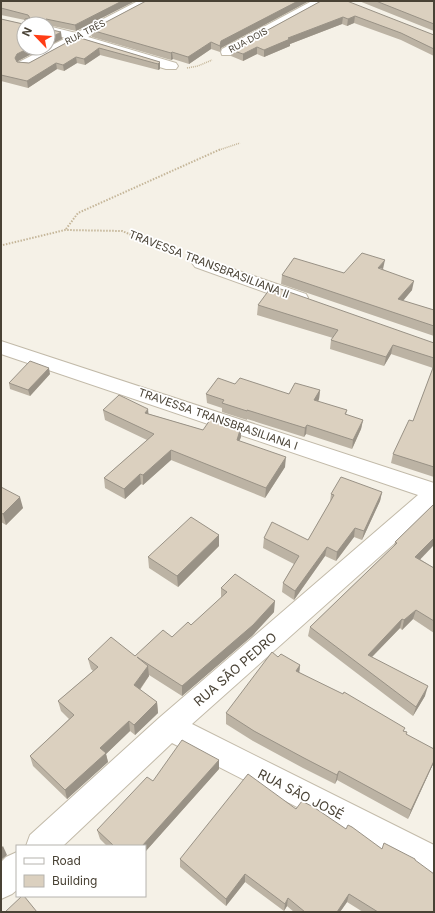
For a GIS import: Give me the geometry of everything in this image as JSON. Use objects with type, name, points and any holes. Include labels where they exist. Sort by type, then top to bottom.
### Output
[{"type":"street","name":"RUA TRÊS","points":[[24,65],[147,1]]},
{"type":"street","name":"RUA DOIS","points":[[227,52],[321,1]]},
{"type":"street","points":[[56,32],[171,66]]},
{"type":"street","name":"TRAVESSA TRANSBRASILIANA II","points":[[200,263],[314,303]]},
{"type":"street","name":"TRAVESSA TRANSBRASILIANA I","points":[[1,347],[434,492]]},
{"type":"street","name":"RUA SÃO PEDRO","points":[[42,845],[169,727],[434,495]]},
{"type":"street","name":"RUA SÃO JOSÉ","points":[[169,727],[434,861]]},
{"type":"street","points":[[1,883],[16,869]]},
{"type":"path","name":"RUA DOIS","points":[[171,66],[179,68],[198,66],[227,52]]},
{"type":"path","points":[[66,230],[78,213],[214,152],[240,143]]},
{"type":"path","name":"TRAVESSA TRANSBRASILIANA II","points":[[3,245],[66,230],[122,231],[200,263]]},
{"type":"building","points":[[1,1],[122,1],[75,25],[56,21],[56,16],[29,16],[1,8]]},
{"type":"building","points":[[146,1],[298,1],[221,41],[220,46],[211,42],[188,57],[91,30]]},
{"type":"building","points":[[321,1],[347,1],[434,35],[434,49],[401,33],[355,16],[348,19],[343,17],[288,38],[290,39],[264,50],[257,47],[243,54],[231,50]]},
{"type":"building","points":[[376,1],[434,1],[434,24]]},
{"type":"building","points":[[1,19],[16,22],[15,58],[17,62],[29,63],[42,56],[56,56],[56,48],[77,37],[160,62],[158,64],[99,48],[84,59],[76,57],[63,65],[56,63],[27,81],[1,75]]},
{"type":"building","points":[[362,253],[385,260],[378,268],[414,281],[398,299],[434,310],[434,326],[282,275],[294,258],[344,273]]},
{"type":"building","points":[[272,286],[434,343],[434,358],[393,345],[386,357],[331,340],[338,330],[258,305]]},
{"type":"building","points":[[30,361],[49,368],[28,390],[9,383]]},
{"type":"building","points":[[434,365],[434,467],[393,454],[409,420],[413,421]]},
{"type":"building","points":[[218,378],[235,384],[240,378],[289,394],[295,383],[320,390],[314,400],[347,410],[345,414],[363,420],[353,440],[307,425],[305,428],[222,403],[224,400],[206,394]]},
{"type":"building","points":[[119,395],[148,409],[145,413],[203,430],[212,417],[241,427],[237,440],[286,457],[266,488],[171,450],[143,475],[140,474],[124,489],[104,478],[154,434],[103,410]]},
{"type":"building","points":[[341,477],[382,492],[364,531],[355,528],[337,552],[327,547],[295,591],[283,583],[299,556],[264,538],[272,522],[308,540],[334,495],[331,494]]},
{"type":"building","points":[[1,487],[20,497],[3,514],[1,513]]},
{"type":"building","points":[[434,504],[434,538],[415,557],[434,568],[434,621],[416,610],[404,620],[402,619],[368,655],[428,686],[416,707],[310,627],[397,543],[395,542]]},
{"type":"building","points":[[191,517],[219,535],[177,576],[148,557]]},
{"type":"building","points":[[235,574],[275,601],[253,625],[182,686],[137,657],[148,666],[134,685],[157,702],[134,725],[129,721],[100,748],[106,753],[65,790],[30,756],[74,715],[58,701],[98,667],[88,659],[111,637],[135,656],[163,630],[172,637],[188,622],[191,625],[227,592],[221,588]]},
{"type":"building","points":[[272,652],[278,657],[281,654],[300,665],[296,671],[343,694],[344,692],[405,728],[403,731],[407,732],[406,734],[434,749],[434,761],[411,810],[339,771],[337,775],[304,758],[254,731],[226,713]]},
{"type":"building","points":[[182,740],[219,760],[143,845],[113,845],[97,830],[147,777],[153,781]]},
{"type":"building","points":[[248,774],[296,809],[302,801],[346,829],[348,825],[352,827],[382,849],[384,843],[415,859],[434,874],[434,912],[378,912],[349,894],[337,912],[305,912],[288,898],[285,904],[245,874],[226,899],[180,859]]},
{"type":"building","points":[[21,897],[25,897],[37,912],[5,912]]}]
